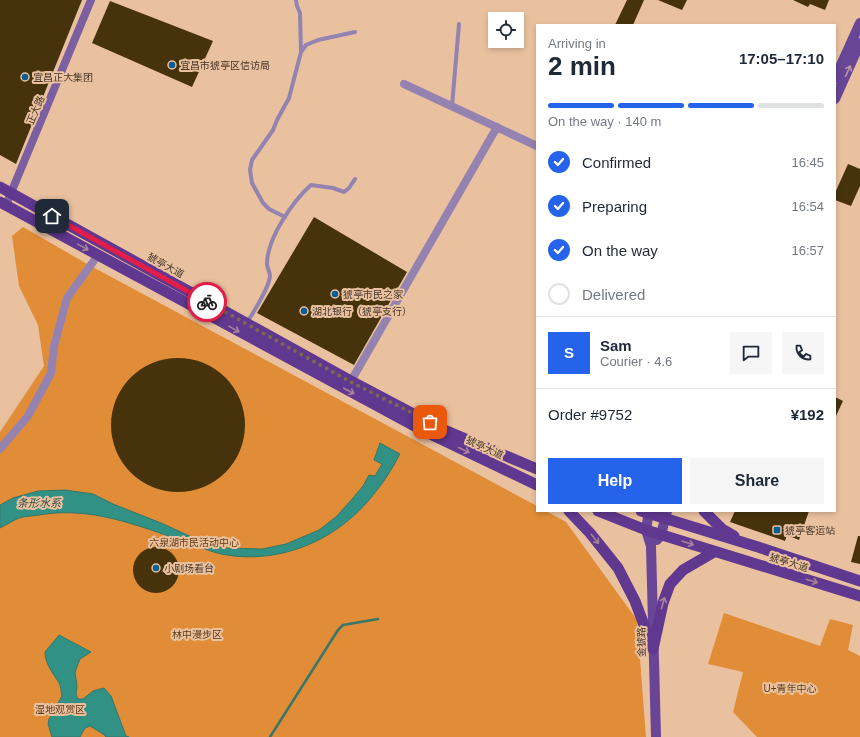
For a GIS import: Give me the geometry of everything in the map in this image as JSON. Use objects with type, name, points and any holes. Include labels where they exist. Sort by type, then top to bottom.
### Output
[{"type":"highway","name":"猇亭大道","points":[[0,187],[351,382],[442,429],[536,469]]},
{"type":"highway","name":"猇亭大道","points":[[3,203],[413,426],[536,485]]},
{"type":"highway","points":[[570,512],[590,533],[618,568],[635,601],[653,649]]},
{"type":"highway","name":"猇亭大道","points":[[601,512],[661,535],[860,596]]},
{"type":"highway","name":"猇亭大道","points":[[646,512],[666,515],[860,581]]},
{"type":"highway","points":[[705,512],[722,529],[758,547]]},
{"type":"highway","points":[[653,649],[662,602],[670,584],[683,570],[714,552]]},
{"type":"main road","name":"正大路","points":[[3,203],[11,193],[91,0]]},
{"type":"main road","points":[[836,76],[860,23]]},
{"type":"main road","points":[[836,97],[860,43]]},
{"type":"main road","name":"金猇路","points":[[646,512],[646,530],[651,546],[656,737]]},
{"type":"main road","points":[[651,546],[661,535],[666,515]]},
{"type":"street","points":[[404,84],[536,146]]},
{"type":"street","points":[[351,382],[497,127]]},
{"type":"street","points":[[0,449],[28,416],[51,373],[54,346],[67,298],[98,255]]},
{"type":"lane","points":[[285,217],[269,209],[263,203],[252,183],[250,170],[252,160],[273,130],[289,98],[301,52],[300,13],[296,0]]},
{"type":"lane","points":[[452,106],[459,24]]},
{"type":"lane","points":[[301,52],[306,45],[318,40],[355,32]]},
{"type":"lane","points":[[247,324],[267,286],[270,275],[267,265],[274,233],[300,195],[311,185],[333,188],[344,192],[349,188],[355,179]]},
{"type":"green space","name":"六泉湖市民活动中心","points":[[23,227],[89,265],[536,505],[536,512],[548,512],[566,522],[637,620],[646,737],[0,737],[0,432],[44,366],[38,325],[19,286],[12,236]]},
{"type":"green space","name":"U+青年中心","points":[[724,613],[820,646],[830,619],[853,625],[848,650],[860,656],[860,737],[757,737],[733,712],[743,672],[708,664]]},
{"type":"water","name":"条形水系","points":[[380,443],[400,454],[377,490],[346,522],[328,535],[308,545],[287,552],[266,556],[243,557],[221,554],[130,523],[95,515],[76,513],[58,513],[24,517],[16,519],[0,528],[0,505],[13,498],[38,491],[65,490],[93,494],[205,543],[223,548],[262,549],[286,544],[319,530],[337,516],[363,486],[369,475],[375,476],[382,464],[374,460]]},
{"type":"water","points":[[59,635],[91,652],[80,659],[75,672],[77,686],[76,694],[78,699],[83,699],[93,691],[104,688],[111,696],[126,736],[129,737],[106,737],[90,726],[85,728],[80,737],[52,737],[48,724],[49,719],[62,696],[60,684],[48,664],[45,652]]},
{"type":"building","name":"宜昌正大集团","points":[[0,0],[82,0],[16,164],[0,155]]},
{"type":"building","points":[[627,0],[644,0],[633,24],[615,24]]},
{"type":"building","points":[[658,0],[687,0],[682,10]]},
{"type":"building","points":[[793,0],[829,0],[825,10],[810,4],[808,7]]},
{"type":"building","name":"宜昌市猇亭区信访局","points":[[110,1],[213,41],[192,87],[92,43]]},
{"type":"building","points":[[848,164],[860,169],[860,186],[851,206],[836,200],[836,191]]},
{"type":"building","name":"猇亭市民之家","points":[[314,217],[407,272],[354,365],[257,313]]},
{"type":"building","points":[[185,358],[210,366],[230,383],[240,399],[244,412],[244,438],[240,451],[234,462],[220,477],[204,487],[191,491],[171,492],[146,484],[126,467],[116,451],[112,438],[111,418],[119,393],[136,373],[152,363],[165,359]]},
{"type":"building","points":[[836,398],[843,401],[836,416]]},
{"type":"building","name":"猇亭客运站","points":[[735,512],[809,512],[799,540],[787,535],[785,541],[730,522]]},
{"type":"building","points":[[858,536],[860,536],[860,564],[851,562]]},
{"type":"building","name":"小剧场看台","points":[[156,547],[169,551],[175,557],[179,570],[175,583],[169,589],[156,593],[143,589],[137,583],[133,570],[137,557],[143,551]]},
{"type":"waterway","points":[[270,737],[338,630],[343,625],[378,619]]},
{"type":"way so far","points":[[207,302],[351,382],[430,422]]},
{"type":"place","name":"宜昌市猇亭区信访局","points":[[172,65]]},
{"type":"place","name":"宜昌正大集团","points":[[25,77]]},
{"type":"place","name":"猇亭市民之家","points":[[335,294]]},
{"type":"place","name":"湖北银行（猇亭支行）","points":[[304,311]]},
{"type":"place","name":"猇亭客运站","points":[[777,530]]},
{"type":"place","name":"小剧场看台","points":[[156,568]]},
{"type":"route","points":[[52,216],[207,302]]},
{"type":"park label","name":"林中漫步区","points":[[197,634]]},
{"type":"park label","name":"湿地观赏区","points":[[60,709]]}]
